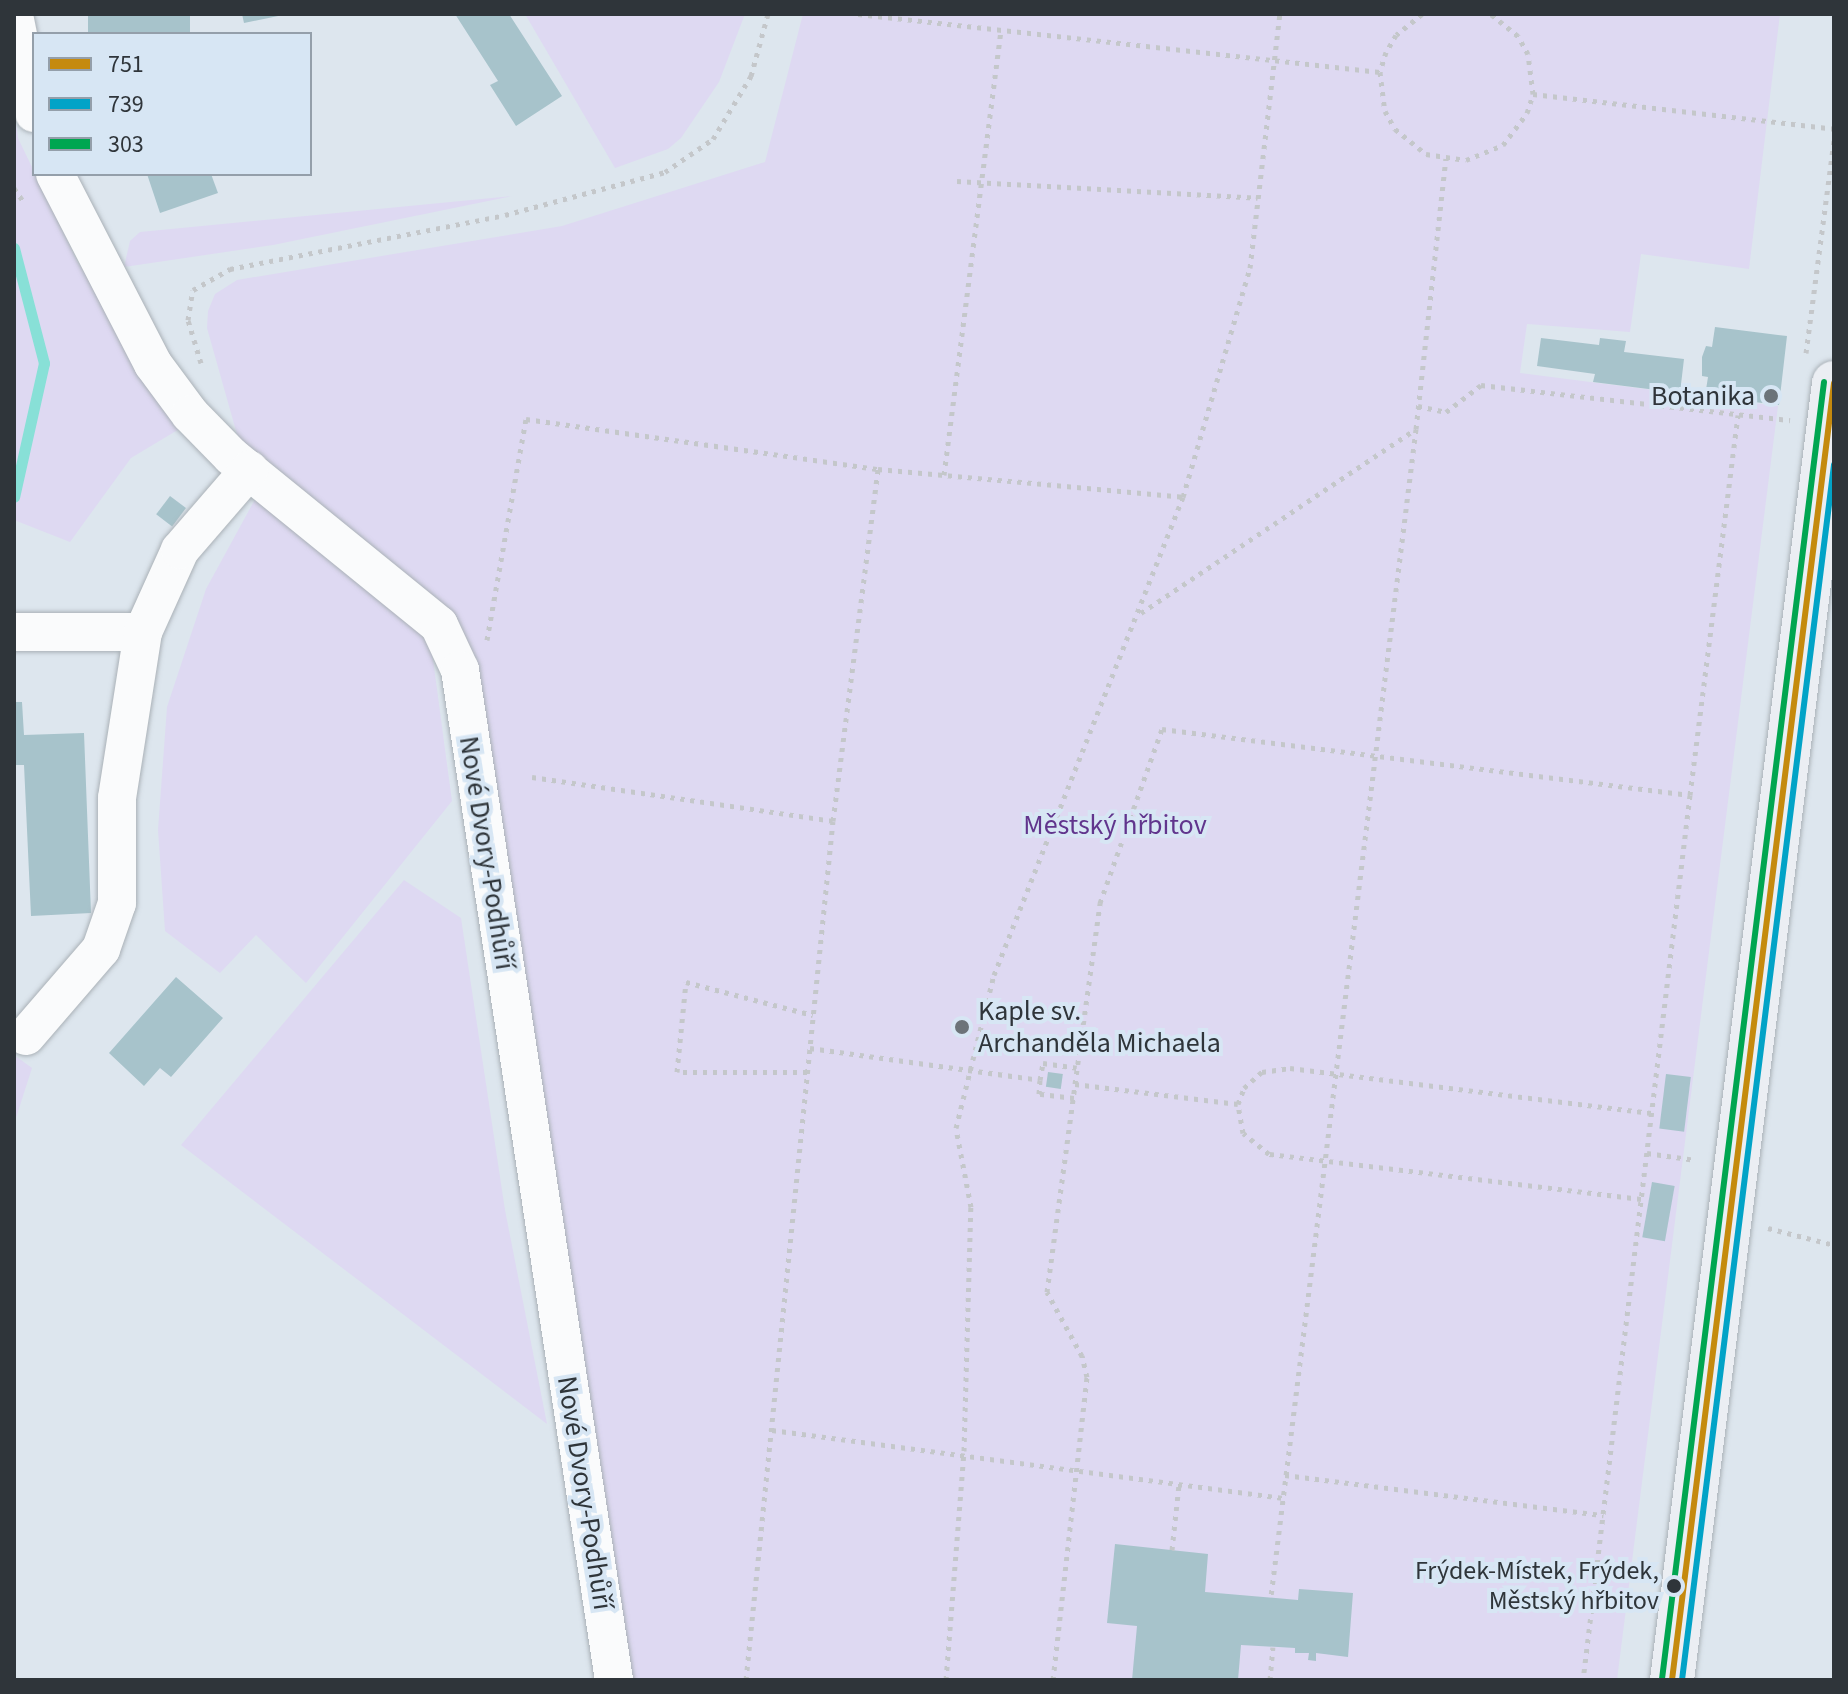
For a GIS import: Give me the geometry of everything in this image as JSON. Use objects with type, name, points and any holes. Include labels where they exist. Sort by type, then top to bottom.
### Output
[{"type":"main road","points":[[1672,1680],[1733,1219],[1834,383]]},
{"type":"street","points":[[14,15],[32,103]]},
{"type":"street","name":"Nové Dvory-Podhůří","points":[[56,176],[153,364],[190,414],[249,470],[439,625],[460,670],[614,1680]]},
{"type":"street","points":[[26,1036],[101,949],[117,903],[117,798],[143,632],[180,550],[249,470]]},
{"type":"street","points":[[14,632],[143,632]]},
{"type":"path","points":[[205,375],[188,320],[193,290],[230,269],[505,215],[665,172],[713,139],[751,76],[768,14]]},
{"type":"path","points":[[858,14],[1380,72]]},
{"type":"path","points":[[946,1680],[964,1451],[971,1207],[956,1128],[994,975],[1140,614],[1183,497],[1250,268],[1280,14]]},
{"type":"path","points":[[1422,14],[1396,35],[1380,72],[1385,111],[1395,129],[1426,154],[1466,160],[1503,145],[1527,113],[1533,94],[1528,54],[1518,36],[1491,14]]},
{"type":"path","points":[[944,475],[1001,30]]},
{"type":"path","points":[[1533,94],[1834,129]]},
{"type":"path","points":[[1271,1596],[1379,755],[1446,159]]},
{"type":"path","points":[[957,181],[1258,198]]},
{"type":"path","points":[[1418,406],[1446,412],[1481,385],[1798,421]]},
{"type":"path","points":[[1583,1680],[1738,415]]},
{"type":"path","points":[[460,670],[484,654],[526,419],[878,469],[1183,497]]},
{"type":"path","points":[[1140,614],[1416,429]]},
{"type":"path","points":[[746,1680],[833,821],[878,469]]},
{"type":"path","points":[[1053,1680],[1087,1377],[1082,1356],[1047,1292],[1100,903],[1162,729],[1690,795]]},
{"type":"path","points":[[532,777],[833,821]]},
{"type":"path","points":[[807,1072],[677,1072],[686,982],[813,1015]]},
{"type":"path","points":[[810,1048],[1040,1080]]},
{"type":"path","points":[[1074,1098],[1039,1094],[1040,1080],[1043,1063],[1077,1068]]},
{"type":"path","points":[[1641,1199],[1269,1154],[1243,1133],[1238,1104],[1244,1088],[1262,1072],[1290,1068],[1651,1113]]},
{"type":"path","points":[[1075,1084],[1238,1104]]},
{"type":"path","points":[[1647,1153],[1704,1162]]},
{"type":"path","points":[[1733,1219],[1834,1245]]},
{"type":"path","points":[[772,1430],[964,1451],[1075,1470],[1283,1498]]},
{"type":"path","points":[[1285,1475],[1603,1515]]},
{"type":"path","points":[[1172,1550],[1179,1485]]},
{"type":"path","points":[[1270,1680],[1273,1647]]},
{"type":"green space","points":[[525,14],[745,14],[719,82],[681,138],[668,149],[615,168]]},
{"type":"green space","name":"Městský hřbitov","points":[[803,14],[1780,14],[1749,269],[1641,254],[1630,332],[1527,324],[1520,373],[1778,406],[1617,1680],[630,1680],[476,664],[240,445],[207,328],[208,311],[215,294],[237,280],[562,226],[765,162]]},
{"type":"green space","points":[[14,110],[18,138],[32,167],[32,176],[36,176],[77,261],[181,428],[131,458],[70,542],[14,520]]},
{"type":"green space","points":[[512,196],[273,245],[124,267],[130,241],[140,232]]},
{"type":"green space","points":[[259,492],[429,630],[452,801],[306,983],[256,935],[220,973],[165,931],[158,830],[167,707],[206,589]]},
{"type":"green space","points":[[404,880],[461,918],[505,1210],[547,1424],[181,1145]]},
{"type":"green space","points":[[14,1055],[32,1068],[14,1124]]},
{"type":"building","points":[[88,14],[190,14],[190,32],[88,32]]},
{"type":"building","points":[[242,14],[283,14],[283,15],[244,23]]},
{"type":"building","points":[[455,14],[509,14],[562,96],[516,126],[490,85],[498,81]]},
{"type":"building","points":[[148,176],[212,176],[218,193],[160,213]]},
{"type":"building","points":[[1715,327],[1787,336],[1779,405],[1705,396],[1708,377],[1702,376],[1702,357],[1706,346],[1712,347]]},
{"type":"building","points":[[1541,338],[1599,345],[1600,338],[1626,341],[1624,352],[1684,359],[1680,393],[1593,382],[1595,374],[1537,366]]},
{"type":"building","points":[[170,496],[186,508],[172,526],[156,514]]},
{"type":"building","points":[[14,702],[22,702],[24,735],[84,733],[91,913],[31,916],[24,765],[14,765]]},
{"type":"building","points":[[176,977],[223,1018],[171,1077],[160,1068],[144,1086],[109,1053]]},
{"type":"building","name":"Kaple sv. Archanděla Michaela","points":[[958,1017],[968,1022],[969,1033],[956,1034]]},
{"type":"building","points":[[1048,1072],[1063,1074],[1061,1089],[1046,1087]]},
{"type":"building","points":[[1666,1074],[1691,1077],[1684,1132],[1659,1129]]},
{"type":"building","points":[[1652,1182],[1675,1186],[1665,1241],[1642,1237]]},
{"type":"building","points":[[1115,1544],[1208,1554],[1205,1592],[1298,1600],[1299,1589],[1353,1593],[1348,1657],[1316,1653],[1316,1661],[1308,1660],[1309,1653],[1295,1653],[1295,1648],[1241,1645],[1238,1680],[1132,1680],[1137,1626],[1107,1623]]},
{"type":"waterway","points":[[14,248],[44,363],[14,497]]},
{"type":"transit line","name":"303","points":[[1662,1679],[1824,382]]},
{"type":"transit line","name":"751","points":[[1672,1680],[1834,383]]},
{"type":"transit line","name":"739","points":[[1682,1680],[1834,464]]},
{"type":"place","name":"Botanika","points":[[1771,396]]},
{"type":"place","name":"Kaple sv. Archanděla Michaela","points":[[962,1027]]},
{"type":"place","name":"Frýdek-Místek, Frýdek, Městský hřbitov","points":[[1674,1586]]}]
